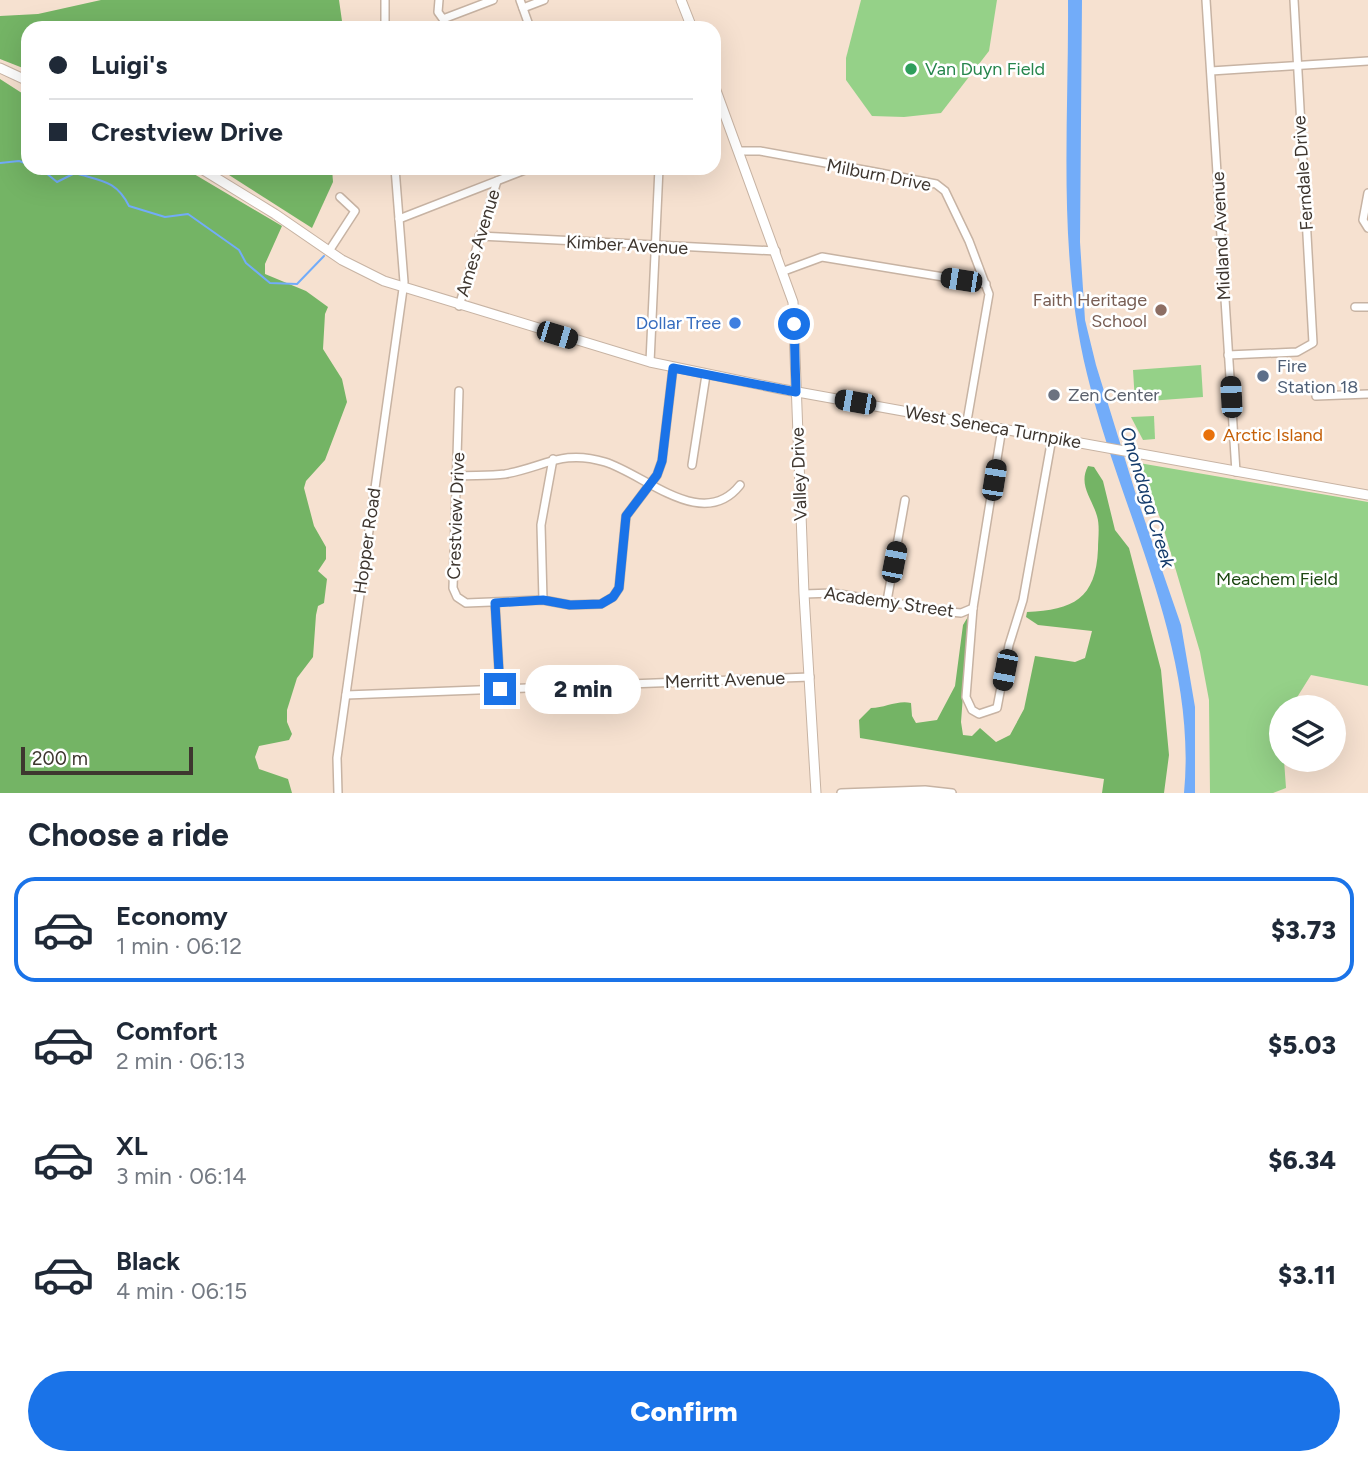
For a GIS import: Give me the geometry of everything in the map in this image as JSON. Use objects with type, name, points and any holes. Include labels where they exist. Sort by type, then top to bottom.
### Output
[{"type":"main road","points":[[681,0],[686,21]]},
{"type":"main road","points":[[0,68],[21,78]]},
{"type":"main road","name":"Valley Drive","points":[[721,109],[784,271],[793,302],[804,594],[816,793]]},
{"type":"main road","name":"West Seneca Turnpike","points":[[211,175],[329,251],[402,289],[650,362],[796,392],[1368,495]]},
{"type":"street","points":[[385,0],[385,21]]},
{"type":"street","points":[[439,0],[440,17],[446,19],[493,0]]},
{"type":"street","points":[[520,0],[528,21]]},
{"type":"street","points":[[523,8],[544,0]]},
{"type":"street","name":"Midland Avenue","points":[[1206,0],[1236,471]]},
{"type":"street","name":"Ferndale Drive","points":[[1228,355],[1297,352],[1311,346],[1313,334],[1294,0]]},
{"type":"street","points":[[1211,71],[1368,61]]},
{"type":"street","name":"Milburn Drive","points":[[739,151],[760,151],[936,184],[945,191],[986,284],[988,306],[967,421]]},
{"type":"street","name":"Hopper Road","points":[[338,793],[337,758],[345,695],[402,289],[404,266],[396,175]]},
{"type":"street","points":[[399,219],[512,175]]},
{"type":"street","points":[[650,362],[659,175]]},
{"type":"street","name":"Ames Avenue","points":[[459,306],[497,181]]},
{"type":"street","points":[[1368,193],[1363,220],[1368,228]]},
{"type":"street","points":[[329,251],[355,211],[340,197]]},
{"type":"street","name":"Kimber Avenue","points":[[479,236],[655,247],[776,251]]},
{"type":"street","points":[[784,271],[822,257],[986,284]]},
{"type":"street","points":[[1355,307],[1368,307]]},
{"type":"street","points":[[500,689],[495,603],[543,600],[570,605],[601,604],[613,597],[619,588],[626,516],[651,483],[666,443],[673,368]]},
{"type":"street","points":[[692,465],[706,375]]},
{"type":"street","name":"Crestview Drive","points":[[459,391],[453,588],[462,602],[495,603]]},
{"type":"street","points":[[1316,396],[1368,394]]},
{"type":"street","points":[[1002,428],[973,608],[966,697],[972,710],[986,714],[997,708],[1009,645],[1023,600],[1052,438]]},
{"type":"street","points":[[457,476],[508,473],[553,459],[587,457],[626,470],[678,498],[698,504],[720,501],[740,485]]},
{"type":"street","points":[[543,600],[541,525],[553,459]]},
{"type":"street","points":[[887,601],[905,500]]},
{"type":"street","name":"Academy Street","points":[[804,594],[833,593],[961,613],[973,608]]},
{"type":"street","name":"Merritt Avenue","points":[[345,695],[810,677]]},
{"type":"street","points":[[841,793],[952,793]]},
{"type":"green space","points":[[101,0],[339,0],[342,21],[21,21],[21,67],[0,59],[0,16],[38,14]]},
{"type":"green space","name":"Van Duyn Field","points":[[861,0],[997,0],[989,51],[941,113],[904,117],[872,116],[846,80],[846,58]]},
{"type":"green space","points":[[0,79],[21,92],[21,175],[196,175],[282,226],[265,264],[265,274],[306,291],[328,307],[325,314],[323,349],[342,379],[347,402],[325,460],[306,481],[304,488],[314,526],[326,547],[326,559],[318,571],[327,579],[324,603],[318,606],[316,615],[313,657],[297,678],[287,710],[287,722],[292,734],[289,740],[259,746],[255,757],[259,769],[288,779],[292,793],[0,793]]},
{"type":"green space","points":[[229,175],[332,175],[333,182],[312,228]]},
{"type":"green space","points":[[1201,365],[1203,397],[1135,402],[1133,370]]},
{"type":"green space","points":[[1154,416],[1155,439],[1143,440],[1131,417]]},
{"type":"green space","name":"Meachem Field","points":[[1139,463],[1368,502],[1368,686],[1311,675],[1298,695],[1269,695],[1269,772],[1285,772],[1286,788],[1273,793],[1210,793],[1209,700],[1200,652],[1162,523]]},
{"type":"green space","points":[[1088,466],[1094,467],[1103,481],[1115,530],[1129,548],[1161,670],[1169,755],[1164,793],[1102,793],[1104,779],[860,738],[859,720],[871,708],[911,703],[912,716],[916,723],[937,720],[955,686],[963,625],[969,615],[961,722],[963,735],[972,736],[980,728],[996,742],[1010,735],[1024,709],[1035,656],[1075,662],[1085,658],[1092,631],[1038,625],[1026,617],[1027,612],[1057,608],[1079,599],[1093,580],[1099,528],[1085,485]]},
{"type":"water","points":[[1068,0],[1082,0],[1080,242],[1085,320],[1137,498],[1181,625],[1195,707],[1195,793],[1184,793],[1185,739],[1179,685],[1168,633],[1101,426],[1078,328],[1068,235]]},
{"type":"waterway","points":[[0,163],[21,162]]},
{"type":"waterway","points":[[48,175],[57,182],[71,175]]},
{"type":"waterway","points":[[82,175],[113,186],[129,206],[165,217],[188,214],[239,250],[246,263],[270,283],[297,284],[324,256]]},
{"type":"place","name":"Van Duyn Field","points":[[911,69]]},
{"type":"place","name":"Faith Heritage School","points":[[1161,310]]},
{"type":"place","name":"Dollar Tree","points":[[735,323]]},
{"type":"place","name":"Fire Station 18","points":[[1263,376]]},
{"type":"place","name":"Zen Center","points":[[1054,395]]},
{"type":"place","name":"Arctic Island","points":[[1209,435]]},
{"type":"route","points":[[500,689],[495,603],[543,600],[570,605],[601,604],[609,601],[619,588],[626,516],[657,475],[662,461],[673,368],[796,392],[794,324]]},
{"type":"water label","name":"Onondaga Creek","points":[[1148,497]]}]
